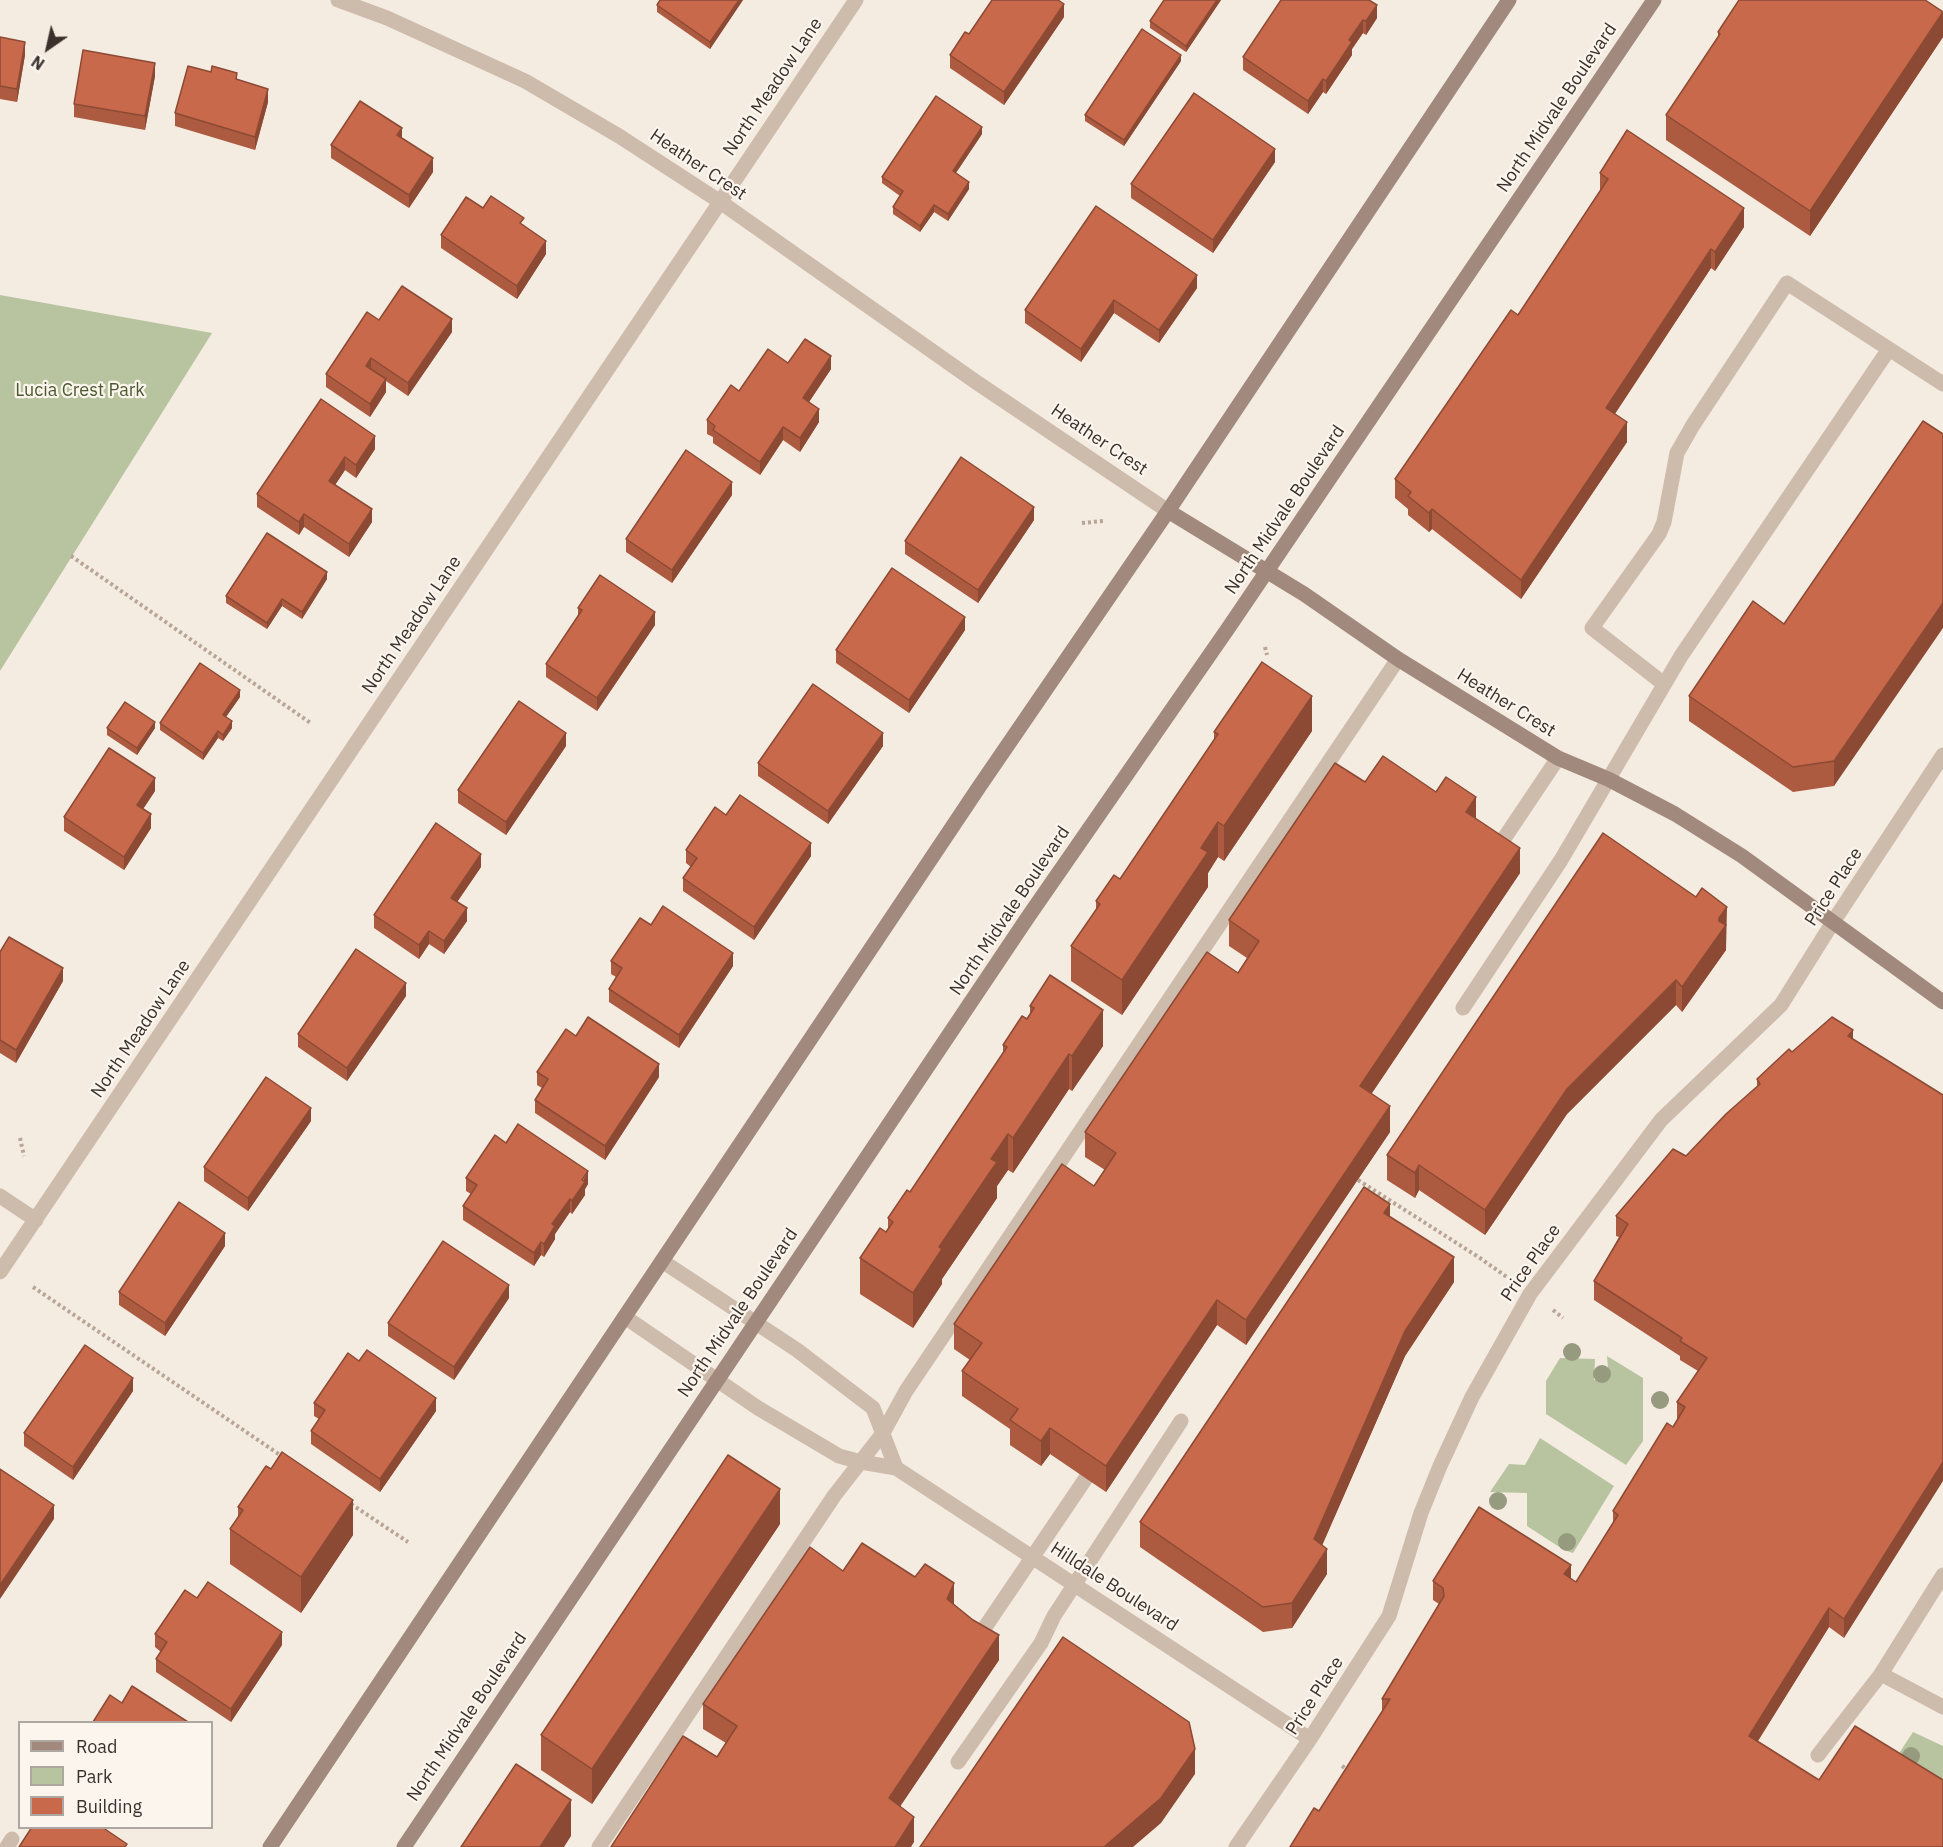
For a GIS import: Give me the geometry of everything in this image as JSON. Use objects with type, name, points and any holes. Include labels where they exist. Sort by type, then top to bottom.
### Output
[{"type":"main road","points":[[270,1847],[978,787],[1168,511],[1509,0]]},
{"type":"main road","name":"North Midvale Boulevard","points":[[404,1847],[1028,917],[1654,0]]},
{"type":"main road","name":"Heather Crest","points":[[1168,511],[1304,594],[1398,659],[1558,758],[1608,779],[1675,814],[1732,850],[1943,1002]]},
{"type":"street","name":"Heather Crest","points":[[339,0],[387,18],[525,81],[619,136],[719,201],[976,382],[1168,511]]},
{"type":"street","name":"North Meadow Lane","points":[[0,1272],[856,0]]},
{"type":"street","points":[[1664,684],[1592,628],[1659,534],[1664,522],[1677,453],[1693,424],[1787,283],[1943,384]]},
{"type":"street","points":[[1463,1008],[1560,860],[1664,684],[1742,564],[1889,349]]},
{"type":"street","points":[[599,1847],[834,1496],[883,1433],[906,1391],[1398,659]]},
{"type":"street","name":"Price Place","points":[[1236,1847],[1310,1739],[1389,1616],[1421,1513],[1440,1467],[1472,1397],[1530,1294],[1661,1120],[1782,1005],[1833,922],[1943,755]]},
{"type":"street","points":[[1493,855],[1558,758]]},
{"type":"street","points":[[0,1196],[36,1220]]},
{"type":"street","points":[[662,1261],[797,1350],[873,1407],[896,1468]]},
{"type":"street","name":"Hilldale Boulevard","points":[[625,1317],[758,1407],[838,1456],[896,1468],[1310,1739]]},
{"type":"street","points":[[958,1762],[1041,1643],[1053,1616],[1181,1421]]},
{"type":"street","points":[[973,1645],[1086,1478]]},
{"type":"street","points":[[1818,1755],[1881,1674],[1943,1575]]},
{"type":"street","points":[[1881,1674],[1943,1707]]},
{"type":"path","points":[[1082,523],[1103,521]]},
{"type":"path","points":[[71,555],[312,724]]},
{"type":"path","points":[[1266,647],[1267,655]]},
{"type":"path","points":[[20,1138],[24,1156]]},
{"type":"path","points":[[1358,1180],[1480,1258],[1563,1318]]},
{"type":"path","points":[[33,1287],[290,1462]]},
{"type":"path","points":[[349,1502],[408,1542]]},
{"type":"path","points":[[1342,1767],[1354,1775]]},
{"type":"green space","name":"Lucia Crest Park","points":[[0,295],[212,333],[0,671]]},
{"type":"green space","points":[[1607,1356],[1643,1378],[1643,1441],[1626,1465],[1546,1414],[1546,1381],[1560,1358],[1595,1359],[1594,1380],[1609,1380]]},
{"type":"green space","points":[[1540,1438],[1614,1486],[1573,1553],[1564,1550],[1527,1526],[1527,1493],[1490,1492],[1509,1464],[1525,1465]]},
{"type":"green space","points":[[1913,1732],[1943,1746],[1943,1800],[1890,1767]]},
{"type":"building","points":[[660,0],[739,0],[710,42],[657,5]]},
{"type":"building","points":[[992,0],[1058,0],[1064,4],[1004,92],[950,55],[965,32],[969,34]]},
{"type":"building","points":[[1164,0],[1217,0],[1186,46],[1150,21]]},
{"type":"building","points":[[1281,0],[1369,0],[1377,5],[1349,40],[1352,42],[1326,81],[1323,79],[1308,101],[1243,57]]},
{"type":"building","points":[[1739,0],[1925,0],[1943,12],[1810,211],[1666,115],[1720,34],[1718,32]]},
{"type":"building","points":[[1142,29],[1181,55],[1124,140],[1085,115]]},
{"type":"building","points":[[0,37],[25,42],[17,89],[0,86]]},
{"type":"building","points":[[83,50],[155,63],[145,116],[74,104]]},
{"type":"building","points":[[188,66],[211,72],[212,66],[237,73],[236,79],[268,89],[255,137],[175,113]]},
{"type":"building","points":[[1194,93],[1275,149],[1213,240],[1131,184]]},
{"type":"building","points":[[936,96],[982,127],[953,171],[969,182],[948,214],[934,205],[920,226],[893,207],[903,191],[882,177]]},
{"type":"building","points":[[360,101],[402,128],[397,135],[433,158],[409,195],[331,145]]},
{"type":"building","points":[[1627,130],[1744,208],[1715,252],[1711,249],[1606,408],[1627,422],[1521,580],[1432,509],[1429,513],[1408,496],[1411,492],[1395,479],[1511,310],[1518,315],[1608,179],[1600,173]]},
{"type":"building","points":[[491,196],[524,218],[520,223],[546,241],[517,286],[441,235],[466,197],[483,208]]},
{"type":"building","points":[[1096,206],[1197,275],[1159,330],[1114,300],[1081,349],[1025,310]]},
{"type":"building","points":[[402,286],[452,319],[408,383],[371,358],[366,366],[386,379],[370,404],[326,374],[367,312],[379,320]]},
{"type":"building","points":[[805,339],[831,356],[803,398],[819,409],[800,438],[783,427],[760,462],[713,430],[715,426],[707,420],[731,385],[739,391],[768,349],[788,363]]},
{"type":"building","points":[[321,399],[375,436],[356,465],[345,457],[329,481],[372,509],[349,544],[304,514],[299,522],[257,494]]},
{"type":"building","points":[[1923,421],[1943,434],[1943,603],[1834,761],[1793,767],[1689,696],[1753,601],[1784,624]]},
{"type":"building","points":[[686,450],[732,482],[672,570],[626,539]]},
{"type":"building","points":[[961,457],[1034,507],[978,590],[905,541]]},
{"type":"building","points":[[267,533],[327,572],[302,612],[282,599],[267,623],[226,596]]},
{"type":"building","points":[[892,568],[965,617],[909,700],[836,650]]},
{"type":"building","points":[[600,575],[655,612],[597,698],[546,664],[582,610],[578,608]]},
{"type":"building","points":[[1262,662],[1312,696],[1224,826],[1218,822],[1201,848],[1208,852],[1122,980],[1071,946],[1100,904],[1096,901],[1114,875],[1120,879],[1218,734],[1214,732]]},
{"type":"building","points":[[200,663],[240,690],[223,715],[232,721],[223,735],[218,731],[203,753],[160,723]]},
{"type":"building","points":[[813,684],[883,733],[828,811],[758,763]]},
{"type":"building","points":[[519,701],[566,733],[506,822],[458,790]]},
{"type":"building","points":[[125,702],[155,722],[137,748],[107,728]]},
{"type":"building","points":[[109,748],[155,778],[137,805],[151,814],[124,857],[64,817]]},
{"type":"building","points":[[1383,756],[1436,792],[1446,777],[1476,797],[1466,812],[1520,848],[1360,1086],[1390,1106],[1246,1320],[1217,1300],[1106,1466],[1050,1428],[1041,1441],[1010,1420],[1018,1409],[962,1371],[982,1343],[954,1324],[1062,1164],[1094,1186],[1116,1153],[1085,1132],[1207,952],[1238,973],[1259,941],[1229,920],[1335,763],[1365,782]]},
{"type":"building","points":[[740,795],[811,843],[754,927],[683,878],[697,858],[686,850],[715,807],[726,815]]},
{"type":"building","points":[[436,823],[481,854],[451,898],[467,908],[444,941],[429,931],[419,945],[374,915]]},
{"type":"building","points":[[1603,833],[1696,897],[1702,888],[1727,907],[1719,918],[1719,921],[1726,925],[1682,987],[1676,980],[1567,1089],[1485,1210],[1419,1165],[1415,1173],[1387,1155]]},
{"type":"building","points":[[663,906],[733,953],[679,1035],[609,989],[622,968],[611,961],[640,918],[651,925]]},
{"type":"building","points":[[9,937],[63,968],[16,1050],[0,1040],[0,952]]},
{"type":"building","points":[[356,949],[406,983],[347,1068],[298,1034]]},
{"type":"building","points":[[1050,975],[1103,1010],[1072,1056],[1069,1054],[1013,1138],[1008,1134],[991,1159],[997,1162],[939,1247],[942,1249],[913,1293],[860,1258],[880,1228],[886,1232],[893,1222],[888,1218],[907,1190],[910,1192],[1007,1047],[1003,1045],[1022,1016],[1027,1019],[1034,1008],[1030,1006]]},
{"type":"building","points":[[588,1017],[659,1064],[605,1146],[535,1100],[548,1079],[537,1072],[566,1029],[576,1036]]},
{"type":"building","points":[[1832,1017],[1853,1030],[1848,1036],[1943,1095],[1943,1462],[1844,1619],[1829,1608],[1749,1736],[1819,1780],[1855,1726],[1943,1780],[1943,1847],[1290,1847],[1314,1808],[1319,1811],[1390,1699],[1382,1699],[1444,1596],[1443,1588],[1433,1581],[1479,1507],[1571,1565],[1564,1574],[1576,1582],[1618,1515],[1613,1511],[1667,1423],[1673,1427],[1685,1407],[1677,1402],[1707,1358],[1680,1341],[1682,1338],[1594,1281],[1628,1224],[1616,1216],[1673,1149],[1686,1156],[1726,1114],[1760,1084],[1757,1079],[1789,1049],[1792,1052]]},
{"type":"building","points":[[266,1077],[311,1108],[248,1198],[204,1167]]},
{"type":"building","points":[[518,1124],[588,1171],[582,1180],[585,1182],[552,1224],[555,1226],[544,1244],[541,1242],[534,1253],[463,1206],[477,1185],[466,1178],[495,1135],[506,1143]]},
{"type":"building","points":[[1364,1187],[1390,1204],[1384,1213],[1454,1257],[1405,1331],[1314,1539],[1327,1549],[1292,1603],[1263,1607],[1140,1522]]},
{"type":"building","points":[[179,1202],[225,1233],[165,1323],[119,1292]]},
{"type":"building","points":[[443,1241],[509,1285],[454,1367],[388,1323]]},
{"type":"building","points":[[85,1345],[133,1378],[73,1467],[24,1433]]},
{"type":"building","points":[[367,1350],[436,1398],[380,1479],[311,1431],[325,1410],[314,1403],[348,1353],[359,1361]]},
{"type":"building","points":[[282,1452],[353,1500],[301,1577],[230,1529],[243,1510],[238,1507],[266,1466],[271,1469]]},
{"type":"building","points":[[728,1455],[780,1489],[592,1769],[541,1735]]},
{"type":"building","points":[[0,1469],[54,1505],[0,1585]]},
{"type":"building","points":[[862,1543],[915,1577],[925,1564],[954,1583],[947,1599],[973,1620],[999,1635],[889,1798],[914,1817],[895,1847],[611,1847],[683,1736],[717,1757],[737,1726],[703,1704],[810,1547],[843,1571]]},
{"type":"building","points":[[208,1582],[282,1632],[231,1709],[156,1659],[167,1642],[155,1634],[185,1590],[197,1598]]},
{"type":"building","points":[[1063,1637],[1189,1722],[1195,1749],[1161,1798],[1104,1847],[920,1847]]},
{"type":"building","points":[[132,1686],[186,1721],[94,1721],[110,1695],[122,1703]]},
{"type":"building","points":[[516,1764],[571,1800],[540,1847],[461,1847]]},
{"type":"building","points":[[31,1829],[105,1829],[127,1844],[125,1847],[19,1847]]}]
